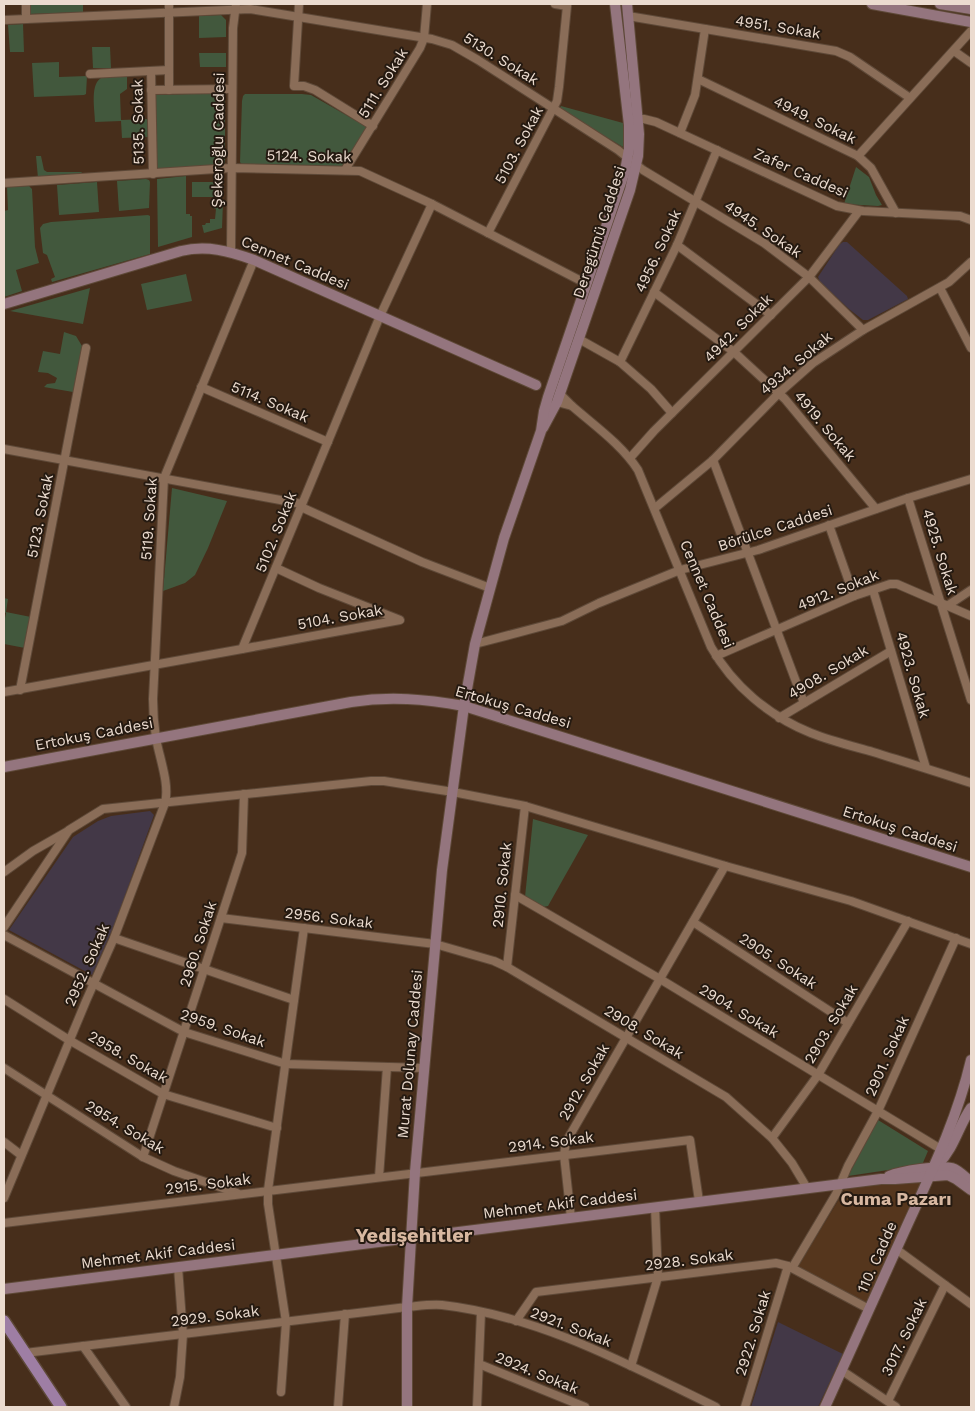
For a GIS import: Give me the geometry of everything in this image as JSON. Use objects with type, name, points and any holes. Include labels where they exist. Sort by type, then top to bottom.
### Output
[{"type":"main road","points":[[4,1321],[61,1407]]},
{"type":"main road","points":[[4,1335],[52,1407]]},
{"type":"street","points":[[26,4],[26,19]]},
{"type":"street","points":[[169,4],[170,90]]},
{"type":"street","points":[[299,4],[294,86],[304,86],[315,90],[373,126]]},
{"type":"street","name":"5111. Sokak","points":[[345,170],[417,54],[424,38],[427,4]]},
{"type":"street","name":"5103. Sokak","points":[[488,233],[557,101],[560,87],[567,6],[555,4]]},
{"type":"street","name":"Deregümü Caddesi","points":[[464,706],[475,644],[490,588],[504,538],[541,431],[544,411],[554,395],[579,339],[630,190],[636,165],[639,146],[633,119],[616,4]]},
{"type":"street","name":"Deregümü Caddesi","points":[[554,395],[628,157],[633,119],[626,4]]},
{"type":"street","points":[[872,4],[971,22]]},
{"type":"street","points":[[940,4],[971,9]]},
{"type":"street","name":"5130. Sokak","points":[[4,20],[169,13],[232,7],[442,42],[462,50],[628,157],[636,165]]},
{"type":"street","name":"Şekeroğlu Caddesi","points":[[231,252],[232,7]]},
{"type":"street","name":"4951. Sokak","points":[[628,16],[841,52],[910,98]]},
{"type":"street","points":[[680,133],[695,95],[704,29]]},
{"type":"street","points":[[858,156],[971,31]]},
{"type":"street","points":[[954,51],[971,63]]},
{"type":"street","points":[[90,74],[170,70]]},
{"type":"street","name":"5135. Sokak","points":[[150,71],[153,174]]},
{"type":"street","name":"4949. Sokak","points":[[698,79],[858,156],[871,168],[896,213]]},
{"type":"street","points":[[151,90],[232,89]]},
{"type":"street","name":"Zafer Caddesi","points":[[633,119],[650,120],[837,206],[859,211],[960,216],[971,220]]},
{"type":"street","name":"4956. Sokak","points":[[620,362],[677,245],[717,150]]},
{"type":"street","name":"4945. Sokak","points":[[636,165],[764,243],[809,277],[863,330]]},
{"type":"street","name":"5124. Sokak","points":[[4,184],[231,168],[364,172],[432,204],[587,284]]},
{"type":"street","name":"5102. Sokak","points":[[242,649],[380,316],[432,204]]},
{"type":"street","name":"4942. Sokak","points":[[630,458],[672,413],[809,277],[859,211]]},
{"type":"street","points":[[677,245],[771,315]]},
{"type":"street","name":"Cennet Caddesi","points":[[4,304],[190,249],[207,248],[231,252],[254,260],[536,385],[572,406],[630,458],[644,480],[716,656],[735,681],[764,708],[779,718],[813,734],[971,782]]},
{"type":"street","name":"5119. Sokak","points":[[156,737],[154,709],[155,665],[164,478],[254,260]]},
{"type":"street","name":"4934. Sokak","points":[[655,508],[713,460],[779,393],[819,359],[863,330],[940,288],[971,262]]},
{"type":"street","points":[[940,288],[971,348]]},
{"type":"street","name":"4919. Sokak","points":[[654,292],[734,352],[779,393],[793,407],[876,509]]},
{"type":"street","points":[[579,339],[620,362],[650,389],[672,413]]},
{"type":"street","name":"5123. Sokak","points":[[20,690],[86,348]]},
{"type":"street","name":"5114. Sokak","points":[[201,387],[328,442]]},
{"type":"street","points":[[4,449],[164,478],[302,506],[422,562],[490,588]]},
{"type":"street","points":[[713,460],[804,703]]},
{"type":"street","name":"Börülce Caddesi","points":[[475,644],[562,621],[680,570],[749,552],[908,498],[971,479]]},
{"type":"street","name":"4925. Sokak","points":[[908,498],[944,604],[971,700]]},
{"type":"street","points":[[829,525],[854,596]]},
{"type":"street","name":"5104. Sokak","points":[[242,649],[400,620],[319,588],[276,568]]},
{"type":"street","name":"4912. Sokak","points":[[716,656],[854,596],[890,584],[897,584],[971,616]]},
{"type":"street","name":"4923. Sokak","points":[[873,590],[926,768]]},
{"type":"street","points":[[944,604],[971,590]]},
{"type":"street","points":[[4,692],[242,649]]},
{"type":"street","name":"4908. Sokak","points":[[779,718],[891,651]]},
{"type":"street","name":"Ertokuş Caddesi","points":[[4,767],[156,737],[368,699],[414,698],[464,706],[971,868]]},
{"type":"street","name":"Murat Dolunay Caddesi","points":[[407,1407],[407,1307],[415,1172],[442,870],[464,706]]},
{"type":"street","name":"2952. Sokak","points":[[4,1198],[69,1040],[114,938],[165,803],[166,787],[156,737]]},
{"type":"street","points":[[4,872],[33,851],[104,810],[384,781],[525,806],[725,866],[851,901],[971,944]]},
{"type":"street","name":"2960. Sokak","points":[[143,1157],[242,853],[244,794]]},
{"type":"street","name":"2910. Sokak","points":[[507,967],[525,806]]},
{"type":"street","points":[[4,927],[69,830]]},
{"type":"street","name":"2912. Sokak","points":[[571,1218],[564,1155],[568,1137],[725,866]]},
{"type":"street","name":"2904. Sokak","points":[[515,895],[660,979],[944,1151]]},
{"type":"street","name":"2956. Sokak","points":[[221,918],[435,944]]},
{"type":"street","name":"2903. Sokak","points":[[772,1138],[818,1075],[908,921]]},
{"type":"street","name":"2905. Sokak","points":[[693,922],[848,1023]]},
{"type":"street","points":[[281,1392],[286,1322],[268,1204],[268,1190],[304,928]]},
{"type":"street","name":"2959. Sokak","points":[[4,935],[184,1032],[286,1064],[424,1068]]},
{"type":"street","points":[[114,938],[294,1000]]},
{"type":"street","name":"2901. Sokak","points":[[841,1184],[848,1166],[878,1111],[956,938]]},
{"type":"street","name":"2908. Sokak","points":[[435,944],[494,961],[507,967],[726,1098],[772,1138],[792,1163],[806,1188]]},
{"type":"street","name":"2958. Sokak","points":[[4,999],[69,1040],[163,1094],[277,1128]]},
{"type":"street","name":"110. Cadde","points":[[825,1407],[931,1172],[944,1151],[971,1060]]},
{"type":"street","points":[[378,1177],[387,1067]]},
{"type":"street","name":"2954. Sokak","points":[[4,1068],[143,1157],[198,1180],[239,1194]]},
{"type":"street","points":[[971,1108],[944,1151],[951,1164],[971,1182]]},
{"type":"street","name":"2914. Sokak","points":[[415,1172],[690,1140],[699,1201]]},
{"type":"street","points":[[4,1142],[21,1156]]},
{"type":"street","name":"Mehmet Akif Caddesi","points":[[4,1289],[699,1201],[881,1179],[895,1179],[947,1167],[960,1172]]},
{"type":"street","name":"2915. Sokak","points":[[4,1222],[415,1172]]},
{"type":"street","name":"Mehmet Akif Caddesi","points":[[931,1172],[948,1175],[971,1190]]},
{"type":"street","name":"2922. Sokak","points":[[745,1407],[790,1267],[830,1206],[841,1184]]},
{"type":"street","points":[[630,1366],[658,1277],[655,1207]]},
{"type":"street","points":[[896,1249],[971,1304]]},
{"type":"street","name":"2928. Sokak","points":[[516,1321],[536,1292],[776,1263],[790,1267],[869,1309]]},
{"type":"street","points":[[174,1407],[180,1377],[183,1334],[178,1267]]},
{"type":"street","name":"3017. Sokak","points":[[888,1402],[945,1284]]},
{"type":"street","name":"2921. Sokak","points":[[407,1307],[440,1305],[481,1312],[516,1321],[573,1341],[716,1407]]},
{"type":"street","name":"2929. Sokak","points":[[25,1353],[407,1307]]},
{"type":"street","points":[[477,1407],[481,1312]]},
{"type":"street","points":[[338,1407],[345,1314]]},
{"type":"street","points":[[83,1346],[126,1407]]},
{"type":"street","name":"2924. Sokak","points":[[479,1364],[585,1407]]},
{"type":"street","points":[[842,1370],[896,1407]]},
{"type":"shaded area","points":[[847,242],[907,296],[908,299],[868,320],[863,320],[849,309],[820,282],[818,277],[839,245]]},
{"type":"shaded area","points":[[150,811],[154,815],[114,926],[92,975],[9,930],[73,837],[98,821],[111,816]]},
{"type":"shaded area","points":[[924,1181],[868,1304],[798,1267],[846,1188],[882,1182]]},
{"type":"shaded area","points":[[778,1322],[843,1354],[818,1407],[751,1407]]},
{"type":"green space","points":[[30,4],[83,4],[83,12],[30,14]]},
{"type":"green space","points":[[221,15],[226,20],[226,37],[199,38],[199,16]]},
{"type":"green space","points":[[23,24],[24,52],[10,52],[8,25]]},
{"type":"green space","points":[[92,47],[110,47],[111,68],[93,68]]},
{"type":"green space","points":[[199,53],[226,53],[226,67],[200,67]]},
{"type":"green space","points":[[59,62],[59,77],[87,76],[86,94],[34,97],[32,63]]},
{"type":"green space","points":[[106,76],[127,76],[127,89],[120,94],[121,120],[148,119],[148,137],[122,138],[121,121],[95,122],[94,90],[96,84]]},
{"type":"green space","points":[[224,93],[225,163],[223,165],[157,170],[155,95]]},
{"type":"green space","points":[[245,94],[311,95],[367,127],[342,167],[243,166],[240,162],[242,101]]},
{"type":"green space","points":[[561,106],[623,123],[623,147],[559,109]]},
{"type":"green space","points":[[36,156],[41,156],[44,170],[47,172],[81,172],[85,175],[38,178]]},
{"type":"green space","points":[[856,167],[869,177],[882,205],[844,204]]},
{"type":"green space","points":[[186,176],[186,214],[192,216],[192,237],[158,247],[157,179]]},
{"type":"green space","points":[[146,179],[150,182],[149,208],[119,211],[117,181]]},
{"type":"green space","points":[[97,182],[99,212],[59,215],[57,185]]},
{"type":"green space","points":[[192,182],[219,182],[219,197],[192,197]]},
{"type":"green space","points":[[29,186],[32,189],[35,247],[39,263],[16,270],[22,291],[4,297],[4,211],[8,210],[7,187]]},
{"type":"green space","points":[[211,202],[223,202],[222,228],[204,233],[202,225],[210,223],[210,219],[215,219],[216,209],[214,209],[214,205]]},
{"type":"green space","points":[[150,216],[150,254],[52,282],[51,279],[55,277],[47,255],[43,253],[40,228],[43,224]]},
{"type":"green space","points":[[186,274],[192,301],[147,310],[141,284]]},
{"type":"green space","points":[[90,288],[83,324],[10,311]]},
{"type":"green space","points":[[64,332],[76,336],[83,350],[73,392],[44,387],[47,384],[55,383],[57,378],[48,373],[38,372],[43,351],[60,354]]},
{"type":"green space","points":[[172,488],[227,501],[195,575],[185,583],[163,591]]},
{"type":"green space","points":[[4,598],[8,599],[6,612],[31,617],[25,648],[4,644],[6,613],[4,612]]},
{"type":"green space","points":[[533,819],[588,835],[548,906],[543,907],[525,897]]},
{"type":"green space","points":[[878,1120],[928,1151],[922,1165],[848,1176]]},
{"type":"district","name":"Cuma Pazarı","points":[[896,1198]]},
{"type":"district","name":"Yedişehitler","points":[[414,1235]]}]
